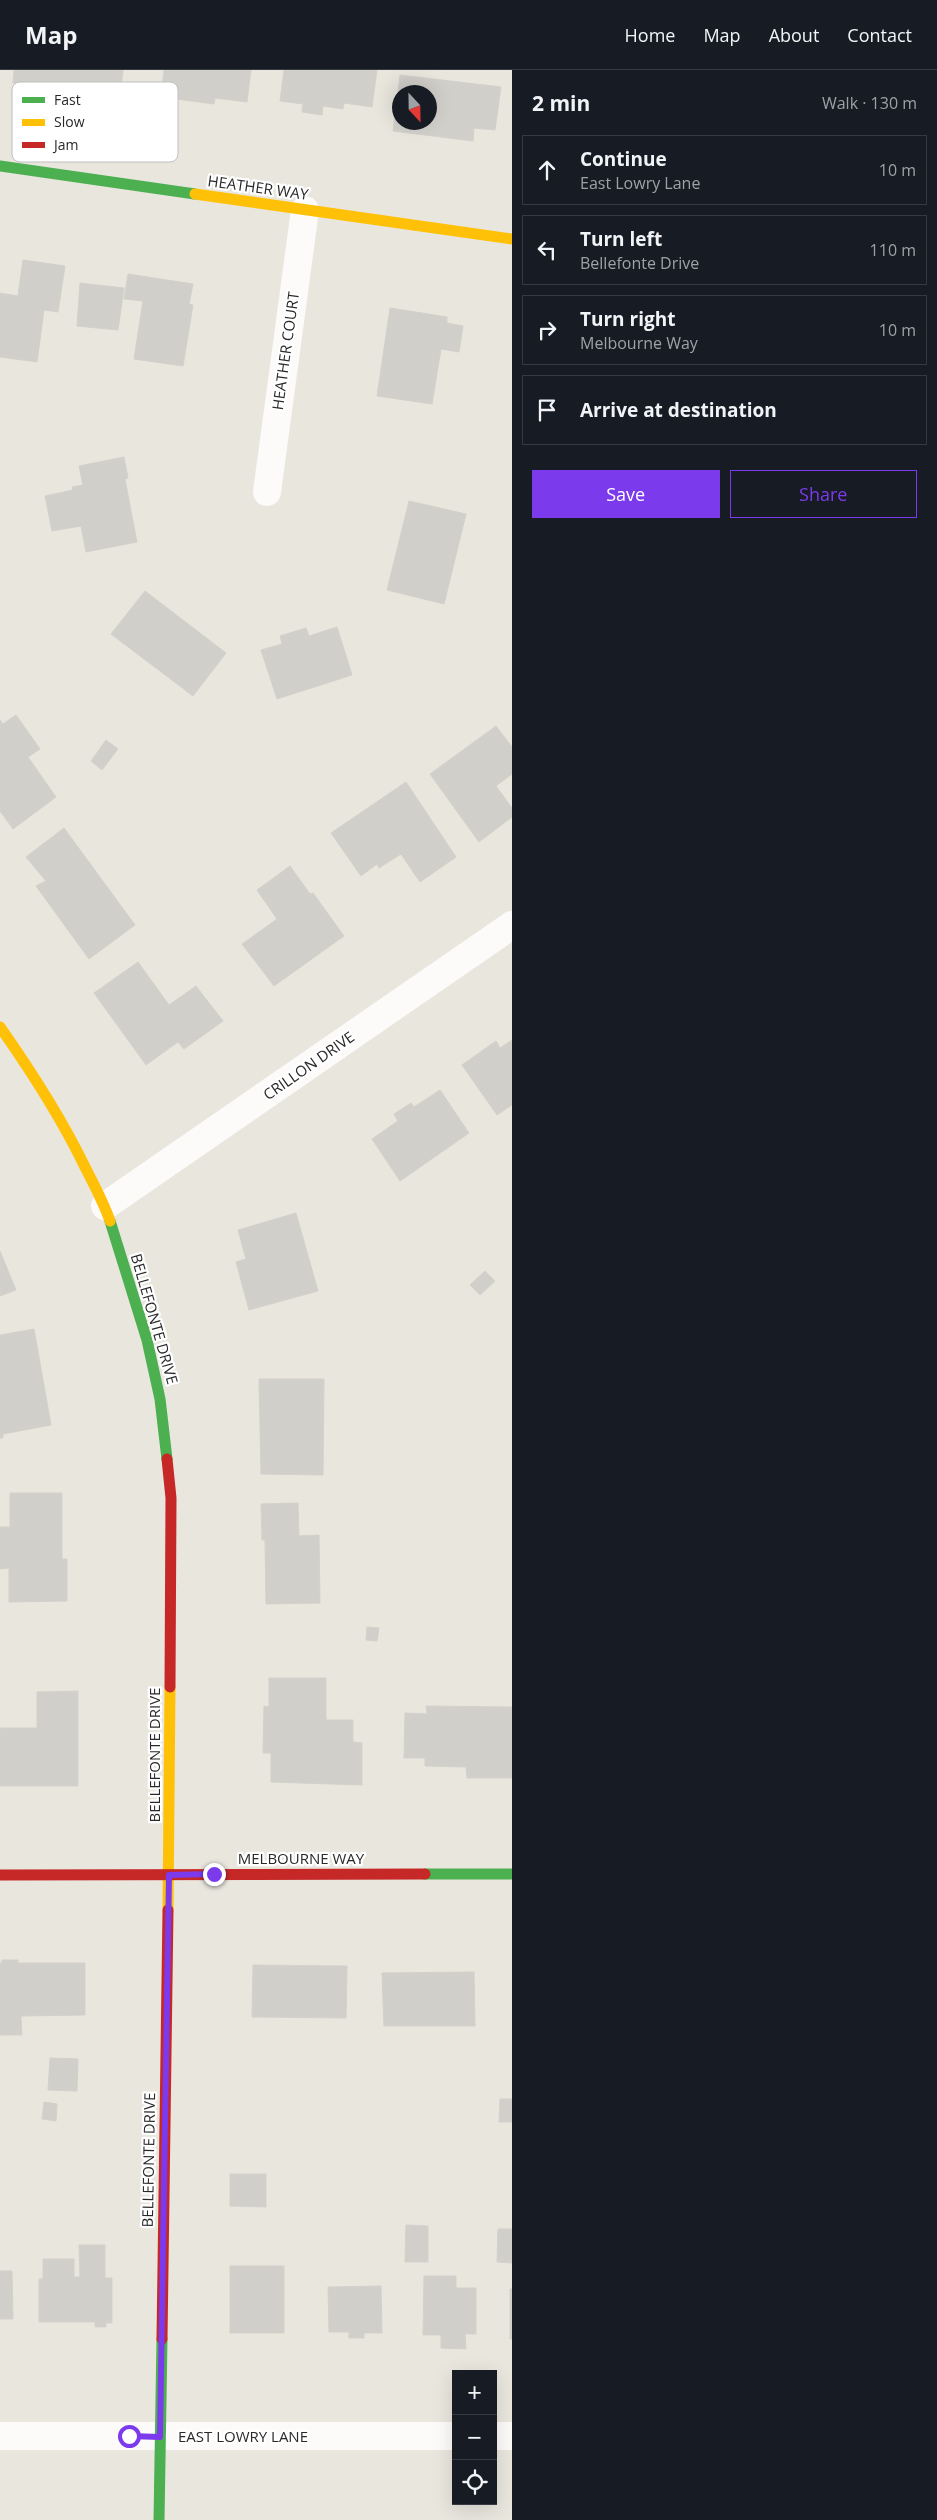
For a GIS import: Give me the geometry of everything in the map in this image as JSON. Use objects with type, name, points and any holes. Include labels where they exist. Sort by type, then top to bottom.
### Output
[{"type":"street","name":"HEATHER WAY","points":[[0,166],[512,239]]},
{"type":"street","name":"HEATHER COURT","points":[[267,492],[305,210]]},
{"type":"street","name":"CRILLON DRIVE","points":[[105,1206],[512,925]]},
{"type":"street","name":"BELLEFONTE DRIVE","points":[[0,1027],[33,1074],[65,1127],[105,1206],[149,1348],[160,1399],[171,1498],[169,1875],[159,2520]]},
{"type":"street","name":"MELBOURNE WAY","points":[[0,1875],[512,1874]]},
{"type":"street","name":"EAST LOWRY LANE","points":[[0,2436],[452,2436]]},
{"type":"street","points":[[497,2436],[512,2436]]},
{"type":"building","points":[[14,70],[123,70],[122,82],[13,82]]},
{"type":"building","points":[[164,70],[251,70],[247,102],[215,98],[214,104],[178,99],[178,82],[163,82]]},
{"type":"building","points":[[284,70],[377,70],[372,107],[344,103],[343,109],[323,106],[322,115],[302,112],[303,104],[280,101]]},
{"type":"building","points":[[400,75],[501,87],[495,130],[474,128],[473,141],[393,131],[437,130],[437,85],[399,85]]},
{"type":"building","points":[[23,260],[65,266],[58,312],[44,310],[37,362],[0,357],[0,293],[18,296]]},
{"type":"building","points":[[128,274],[193,284],[189,304],[193,305],[183,366],[134,359],[143,301],[124,299]]},
{"type":"building","points":[[80,283],[124,288],[118,330],[77,326]]},
{"type":"building","points":[[390,308],[447,317],[447,323],[463,326],[459,352],[441,349],[432,404],[377,396]]},
{"type":"building","points":[[124,457],[128,478],[125,479],[137,542],[86,552],[81,526],[52,531],[45,496],[73,490],[72,487],[83,485],[79,466]]},
{"type":"building","points":[[409,501],[466,514],[444,604],[387,590]]},
{"type":"building","points":[[145,591],[226,653],[193,696],[111,634]]},
{"type":"building","points":[[337,627],[352,675],[277,699],[261,650],[282,644],[280,636],[306,628],[309,636]]},
{"type":"building","points":[[16,715],[40,749],[28,757],[56,797],[13,829],[0,811],[0,720],[3,724]]},
{"type":"building","points":[[496,726],[512,747],[512,774],[496,786],[512,808],[512,817],[479,842],[430,774]]},
{"type":"building","points":[[106,740],[118,749],[102,770],[91,761]]},
{"type":"building","points":[[406,782],[456,857],[420,882],[401,854],[379,868],[377,864],[361,876],[331,833]]},
{"type":"building","points":[[64,828],[135,925],[89,959],[36,886],[46,881],[26,857]]},
{"type":"building","points":[[290,866],[310,894],[313,893],[344,936],[274,986],[242,944],[277,919],[257,890]]},
{"type":"building","points":[[138,962],[169,1005],[196,986],[223,1021],[184,1049],[178,1042],[146,1065],[94,993]]},
{"type":"building","points":[[512,1040],[512,1105],[497,1115],[462,1065],[496,1041],[500,1048]]},
{"type":"building","points":[[440,1090],[469,1133],[400,1181],[372,1139],[398,1121],[394,1114],[411,1103],[414,1107]]},
{"type":"building","points":[[296,1213],[318,1291],[249,1310],[236,1262],[246,1259],[238,1230]]},
{"type":"building","points":[[0,1251],[16,1290],[0,1296]]},
{"type":"building","points":[[485,1271],[495,1281],[480,1295],[470,1285]]},
{"type":"building","points":[[34,1329],[51,1425],[3,1434],[3,1438],[0,1438],[0,1335]]},
{"type":"building","points":[[259,1379],[324,1379],[323,1475],[261,1474]]},
{"type":"building","points":[[10,1493],[62,1493],[62,1559],[67,1559],[67,1601],[9,1602],[9,1568],[0,1569],[0,1527],[10,1527]]},
{"type":"building","points":[[298,1503],[299,1536],[319,1535],[320,1603],[266,1604],[265,1540],[262,1540],[261,1504]]},
{"type":"building","points":[[367,1627],[379,1628],[377,1641],[366,1640]]},
{"type":"building","points":[[269,1678],[326,1678],[326,1720],[353,1720],[353,1742],[362,1743],[362,1785],[271,1782],[271,1753],[263,1753],[264,1706],[269,1707]]},
{"type":"building","points":[[78,1691],[78,1786],[0,1786],[0,1728],[37,1728],[37,1692]]},
{"type":"building","points":[[426,1706],[512,1707],[512,1778],[467,1778],[466,1767],[425,1766],[425,1758],[404,1758],[405,1713],[427,1714]]},
{"type":"building","points":[[2,1960],[18,1960],[18,1963],[85,1963],[85,2015],[21,2016],[22,2035],[0,2035],[0,1963],[2,1963]]},
{"type":"building","points":[[253,1965],[347,1966],[346,2018],[252,2017]]},
{"type":"building","points":[[474,1972],[475,2026],[384,2026],[382,1973]]},
{"type":"building","points":[[50,2058],[78,2059],[77,2091],[48,2090]]},
{"type":"building","points":[[500,2099],[512,2099],[512,2122],[499,2122]]},
{"type":"building","points":[[44,2102],[57,2104],[56,2121],[42,2119]]},
{"type":"building","points":[[230,2174],[266,2174],[266,2207],[230,2206]]},
{"type":"building","points":[[406,2225],[428,2226],[428,2262],[405,2262]]},
{"type":"building","points":[[498,2229],[512,2229],[512,2263],[497,2262]]},
{"type":"building","points":[[79,2245],[105,2245],[105,2278],[112,2278],[112,2323],[106,2323],[106,2327],[95,2327],[95,2322],[39,2322],[39,2279],[43,2279],[43,2259],[74,2259],[74,2277],[80,2277]]},
{"type":"building","points":[[230,2266],[284,2266],[284,2333],[230,2333]]},
{"type":"building","points":[[0,2271],[12,2271],[13,2319],[0,2319]]},
{"type":"building","points":[[424,2276],[456,2276],[456,2288],[476,2288],[476,2334],[465,2334],[466,2349],[441,2348],[441,2335],[423,2335]]},
{"type":"building","points":[[381,2286],[382,2333],[364,2333],[364,2338],[349,2338],[349,2332],[329,2332],[328,2287]]},
{"type":"building","points":[[510,2289],[512,2289],[512,2339],[510,2339]]},
{"type":"traffic: fast","points":[[0,166],[195,194]]},
{"type":"traffic: fast","points":[[110,1221],[147,1340],[160,1399],[167,1459]]},
{"type":"traffic: fast","points":[[425,1874],[512,1874]]},
{"type":"traffic: fast","points":[[159,2520],[162,2339]]},
{"type":"traffic: slow","points":[[195,194],[512,239]]},
{"type":"traffic: slow","points":[[0,1027],[55,1111],[98,1192],[110,1221]]},
{"type":"traffic: slow","points":[[168,1910],[170,1687]]},
{"type":"traffic: jam","points":[[167,1459],[171,1498],[170,1687]]},
{"type":"traffic: jam","points":[[0,1875],[425,1874]]},
{"type":"traffic: jam","points":[[162,2339],[168,1910]]},
{"type":"route","points":[[129,2436],[160,2437],[169,1875],[214,1874]]}]
